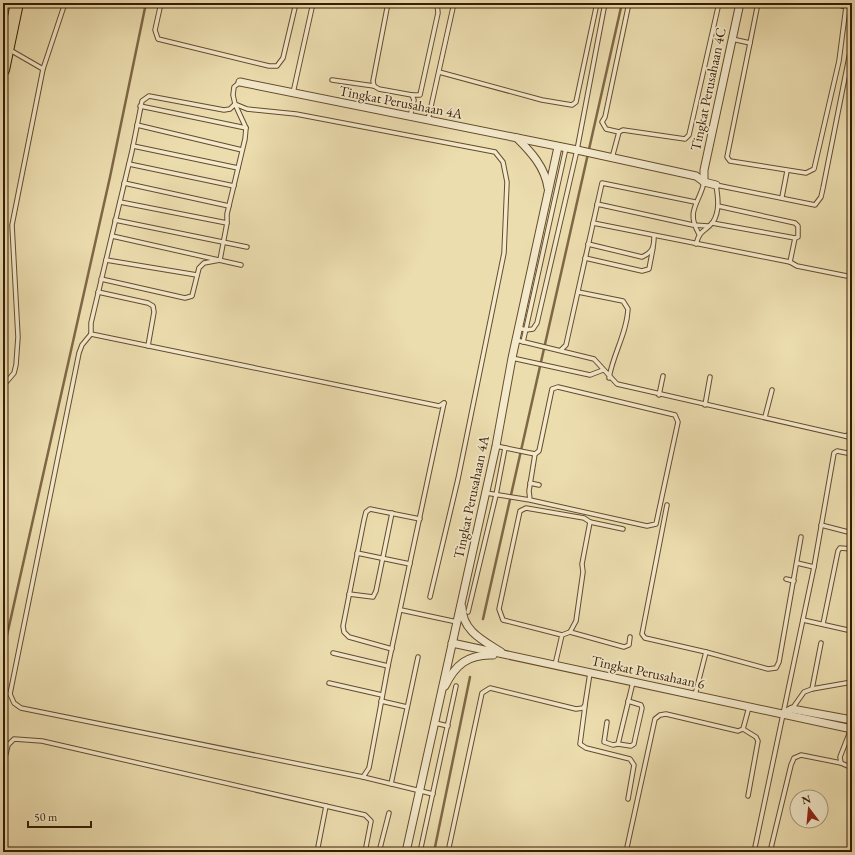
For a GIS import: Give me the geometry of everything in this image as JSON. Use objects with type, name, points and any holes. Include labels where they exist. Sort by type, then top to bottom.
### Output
[{"type":"highway","points":[[3,70],[17,3]]},
{"type":"street","name":"Tingkat Perusahaan 4C","points":[[704,182],[704,170],[740,3]]},
{"type":"street","name":"Tingkat Perusahaan 4A","points":[[240,82],[577,150],[696,176],[704,182],[716,185]]},
{"type":"street","points":[[517,138],[537,161],[544,174],[548,187],[545,202]]},
{"type":"street","name":"Tingkat Perusahaan 4A","points":[[406,852],[486,493],[518,328],[545,202],[562,148]]},
{"type":"street","name":"Tingkat Perusahaan 6","points":[[462,598],[462,613],[468,626],[478,638],[507,655]]},
{"type":"street","name":"Tingkat Perusahaan 6","points":[[452,643],[852,728]]},
{"type":"street","name":"Tingkat Perusahaan 6","points":[[440,700],[453,671],[463,662],[474,657],[487,655],[507,655]]},
{"type":"street","points":[[784,714],[792,709],[852,720]]},
{"type":"lane","points":[[3,386],[14,373],[16,366],[18,337],[12,224],[44,69],[65,3]]},
{"type":"lane","points":[[161,3],[155,30],[158,39],[269,66],[277,66],[283,58],[296,3]]},
{"type":"lane","points":[[293,93],[313,3]]},
{"type":"lane","points":[[374,86],[373,80],[388,3]]},
{"type":"lane","points":[[332,80],[374,86],[379,89],[412,95],[420,95],[438,13],[437,3]]},
{"type":"lane","points":[[428,120],[454,3]]},
{"type":"lane","points":[[439,72],[542,100],[572,104],[576,102],[597,3]]},
{"type":"lane","points":[[518,328],[526,330],[533,329],[537,323],[577,150],[605,3]]},
{"type":"lane","points":[[630,3],[605,117],[602,122],[606,129],[619,132],[623,130],[679,139],[685,139],[689,135],[719,3]]},
{"type":"lane","points":[[758,3],[727,157],[730,161],[806,173],[814,169],[839,61],[846,6],[833,3]]},
{"type":"lane","points":[[732,39],[750,43]]},
{"type":"lane","points":[[696,244],[699,234],[712,223],[718,206],[716,185],[782,197],[815,205],[821,198],[852,42]]},
{"type":"lane","points":[[8,48],[44,69]]},
{"type":"lane","points":[[220,260],[228,223],[229,206],[246,128],[235,104],[233,95],[234,87],[240,82]]},
{"type":"lane","points":[[410,117],[414,100],[412,95]]},
{"type":"lane","points":[[235,104],[230,109],[224,110],[150,96],[142,101],[140,106],[129,164],[91,323],[91,334],[82,345],[80,354],[10,694],[14,703],[21,708],[363,776],[432,794]]},
{"type":"lane","points":[[235,104],[247,109],[296,114],[495,152],[503,162],[507,182],[504,253],[458,479],[430,597]]},
{"type":"lane","points":[[140,106],[246,128]]},
{"type":"lane","points":[[137,125],[242,150]]},
{"type":"lane","points":[[612,158],[619,132]]},
{"type":"lane","points":[[133,146],[238,168]]},
{"type":"lane","points":[[523,342],[562,148]]},
{"type":"lane","points":[[129,164],[234,186]]},
{"type":"lane","points":[[782,197],[787,171]]},
{"type":"lane","points":[[699,234],[694,225],[695,202],[704,182]]},
{"type":"lane","points":[[124,183],[229,206]]},
{"type":"lane","points":[[560,350],[566,345],[602,183],[695,202]]},
{"type":"lane","points":[[120,202],[228,223]]},
{"type":"lane","points":[[597,204],[694,225],[708,226]]},
{"type":"lane","points":[[718,206],[795,223],[798,226],[798,237],[795,238],[790,262]]},
{"type":"lane","points":[[115,220],[224,241],[247,247]]},
{"type":"lane","points":[[593,223],[790,262],[797,266],[852,277]]},
{"type":"lane","points":[[712,223],[795,238]]},
{"type":"lane","points":[[112,236],[241,265]]},
{"type":"lane","points":[[585,258],[642,271],[649,269],[654,248],[654,236]]},
{"type":"lane","points":[[588,244],[642,257],[650,254],[654,248]]},
{"type":"lane","points":[[106,260],[197,275]]},
{"type":"lane","points":[[101,279],[185,298],[192,296],[199,268],[204,263],[220,260]]},
{"type":"lane","points":[[98,292],[148,303],[153,306],[154,312],[148,346]]},
{"type":"lane","points":[[578,292],[623,301],[628,309],[623,334],[612,363],[609,378]]},
{"type":"lane","points":[[91,334],[439,406],[444,403],[382,695],[369,768],[363,776]]},
{"type":"lane","points":[[516,340],[594,359],[609,378],[617,384],[659,395],[765,417],[852,438]]},
{"type":"lane","points":[[512,358],[590,375],[603,370]]},
{"type":"lane","points":[[659,395],[663,376]]},
{"type":"lane","points":[[705,405],[710,377]]},
{"type":"lane","points":[[486,493],[530,500],[647,526],[656,524],[678,422],[675,415],[669,412],[558,387],[552,389],[539,451],[535,454],[529,491],[530,500]]},
{"type":"lane","points":[[765,417],[772,390]]},
{"type":"lane","points":[[845,436],[850,434],[852,429]]},
{"type":"lane","points":[[496,446],[535,454]]},
{"type":"lane","points":[[468,612],[496,495],[505,448]]},
{"type":"lane","points":[[754,852],[814,567],[834,453],[837,451],[852,454]]},
{"type":"lane","points":[[530,483],[540,485]]},
{"type":"lane","points":[[668,505],[642,634],[645,638],[706,652],[768,669],[776,668],[779,662],[801,537]]},
{"type":"lane","points":[[623,529],[590,522],[584,518],[526,508],[520,511],[498,609],[503,620],[562,635],[570,632],[624,648],[628,645],[630,637]]},
{"type":"lane","points":[[392,649],[349,637],[344,632],[343,626],[357,553],[366,512],[370,509],[420,519]]},
{"type":"lane","points":[[481,513],[491,515]]},
{"type":"lane","points":[[349,594],[373,597],[376,591],[392,514]]},
{"type":"lane","points":[[570,632],[576,622],[583,572],[582,564],[590,522]]},
{"type":"lane","points":[[821,525],[852,532]]},
{"type":"lane","points":[[824,624],[838,551],[840,548],[852,549]]},
{"type":"lane","points":[[357,553],[410,564]]},
{"type":"lane","points":[[797,563],[814,567]]},
{"type":"lane","points":[[786,579],[794,581]]},
{"type":"lane","points":[[464,590],[473,592]]},
{"type":"lane","points":[[401,610],[457,622]]},
{"type":"lane","points":[[803,620],[852,631]]},
{"type":"lane","points":[[555,665],[562,635]]},
{"type":"lane","points":[[812,689],[821,642]]},
{"type":"lane","points":[[695,695],[706,652]]},
{"type":"lane","points":[[333,653],[388,666]]},
{"type":"lane","points":[[391,784],[418,657]]},
{"type":"lane","points":[[590,673],[580,744],[586,748],[630,759],[634,765],[628,799]]},
{"type":"lane","points":[[329,682],[382,695]]},
{"type":"lane","points":[[618,744],[633,682]]},
{"type":"lane","points":[[792,709],[804,692],[812,689],[852,683]]},
{"type":"lane","points":[[420,852],[456,686]]},
{"type":"lane","points":[[448,852],[482,693],[485,689],[490,688],[576,709],[582,708],[585,705]]},
{"type":"lane","points":[[381,701],[408,707]]},
{"type":"lane","points":[[607,722],[604,742],[631,746],[634,744],[642,708],[641,705],[628,701]]},
{"type":"lane","points":[[743,729],[749,707]]},
{"type":"lane","points":[[626,852],[655,719],[660,715],[666,714],[738,731],[743,729],[756,737],[758,741],[748,796]]},
{"type":"lane","points":[[435,723],[448,726]]},
{"type":"lane","points":[[841,763],[840,756],[852,728]]},
{"type":"lane","points":[[3,766],[8,745],[14,739],[42,741],[365,815],[371,821],[365,852]]},
{"type":"lane","points":[[771,852],[791,765],[794,758],[801,756],[841,763],[852,768]]},
{"type":"lane","points":[[317,852],[326,806]]},
{"type":"lane","points":[[380,852],[388,814]]},
{"type":"waterway","points":[[3,653],[110,177],[146,3]]},
{"type":"waterway","points":[[483,619],[622,3]]},
{"type":"waterway","points":[[434,852],[470,677]]}]
